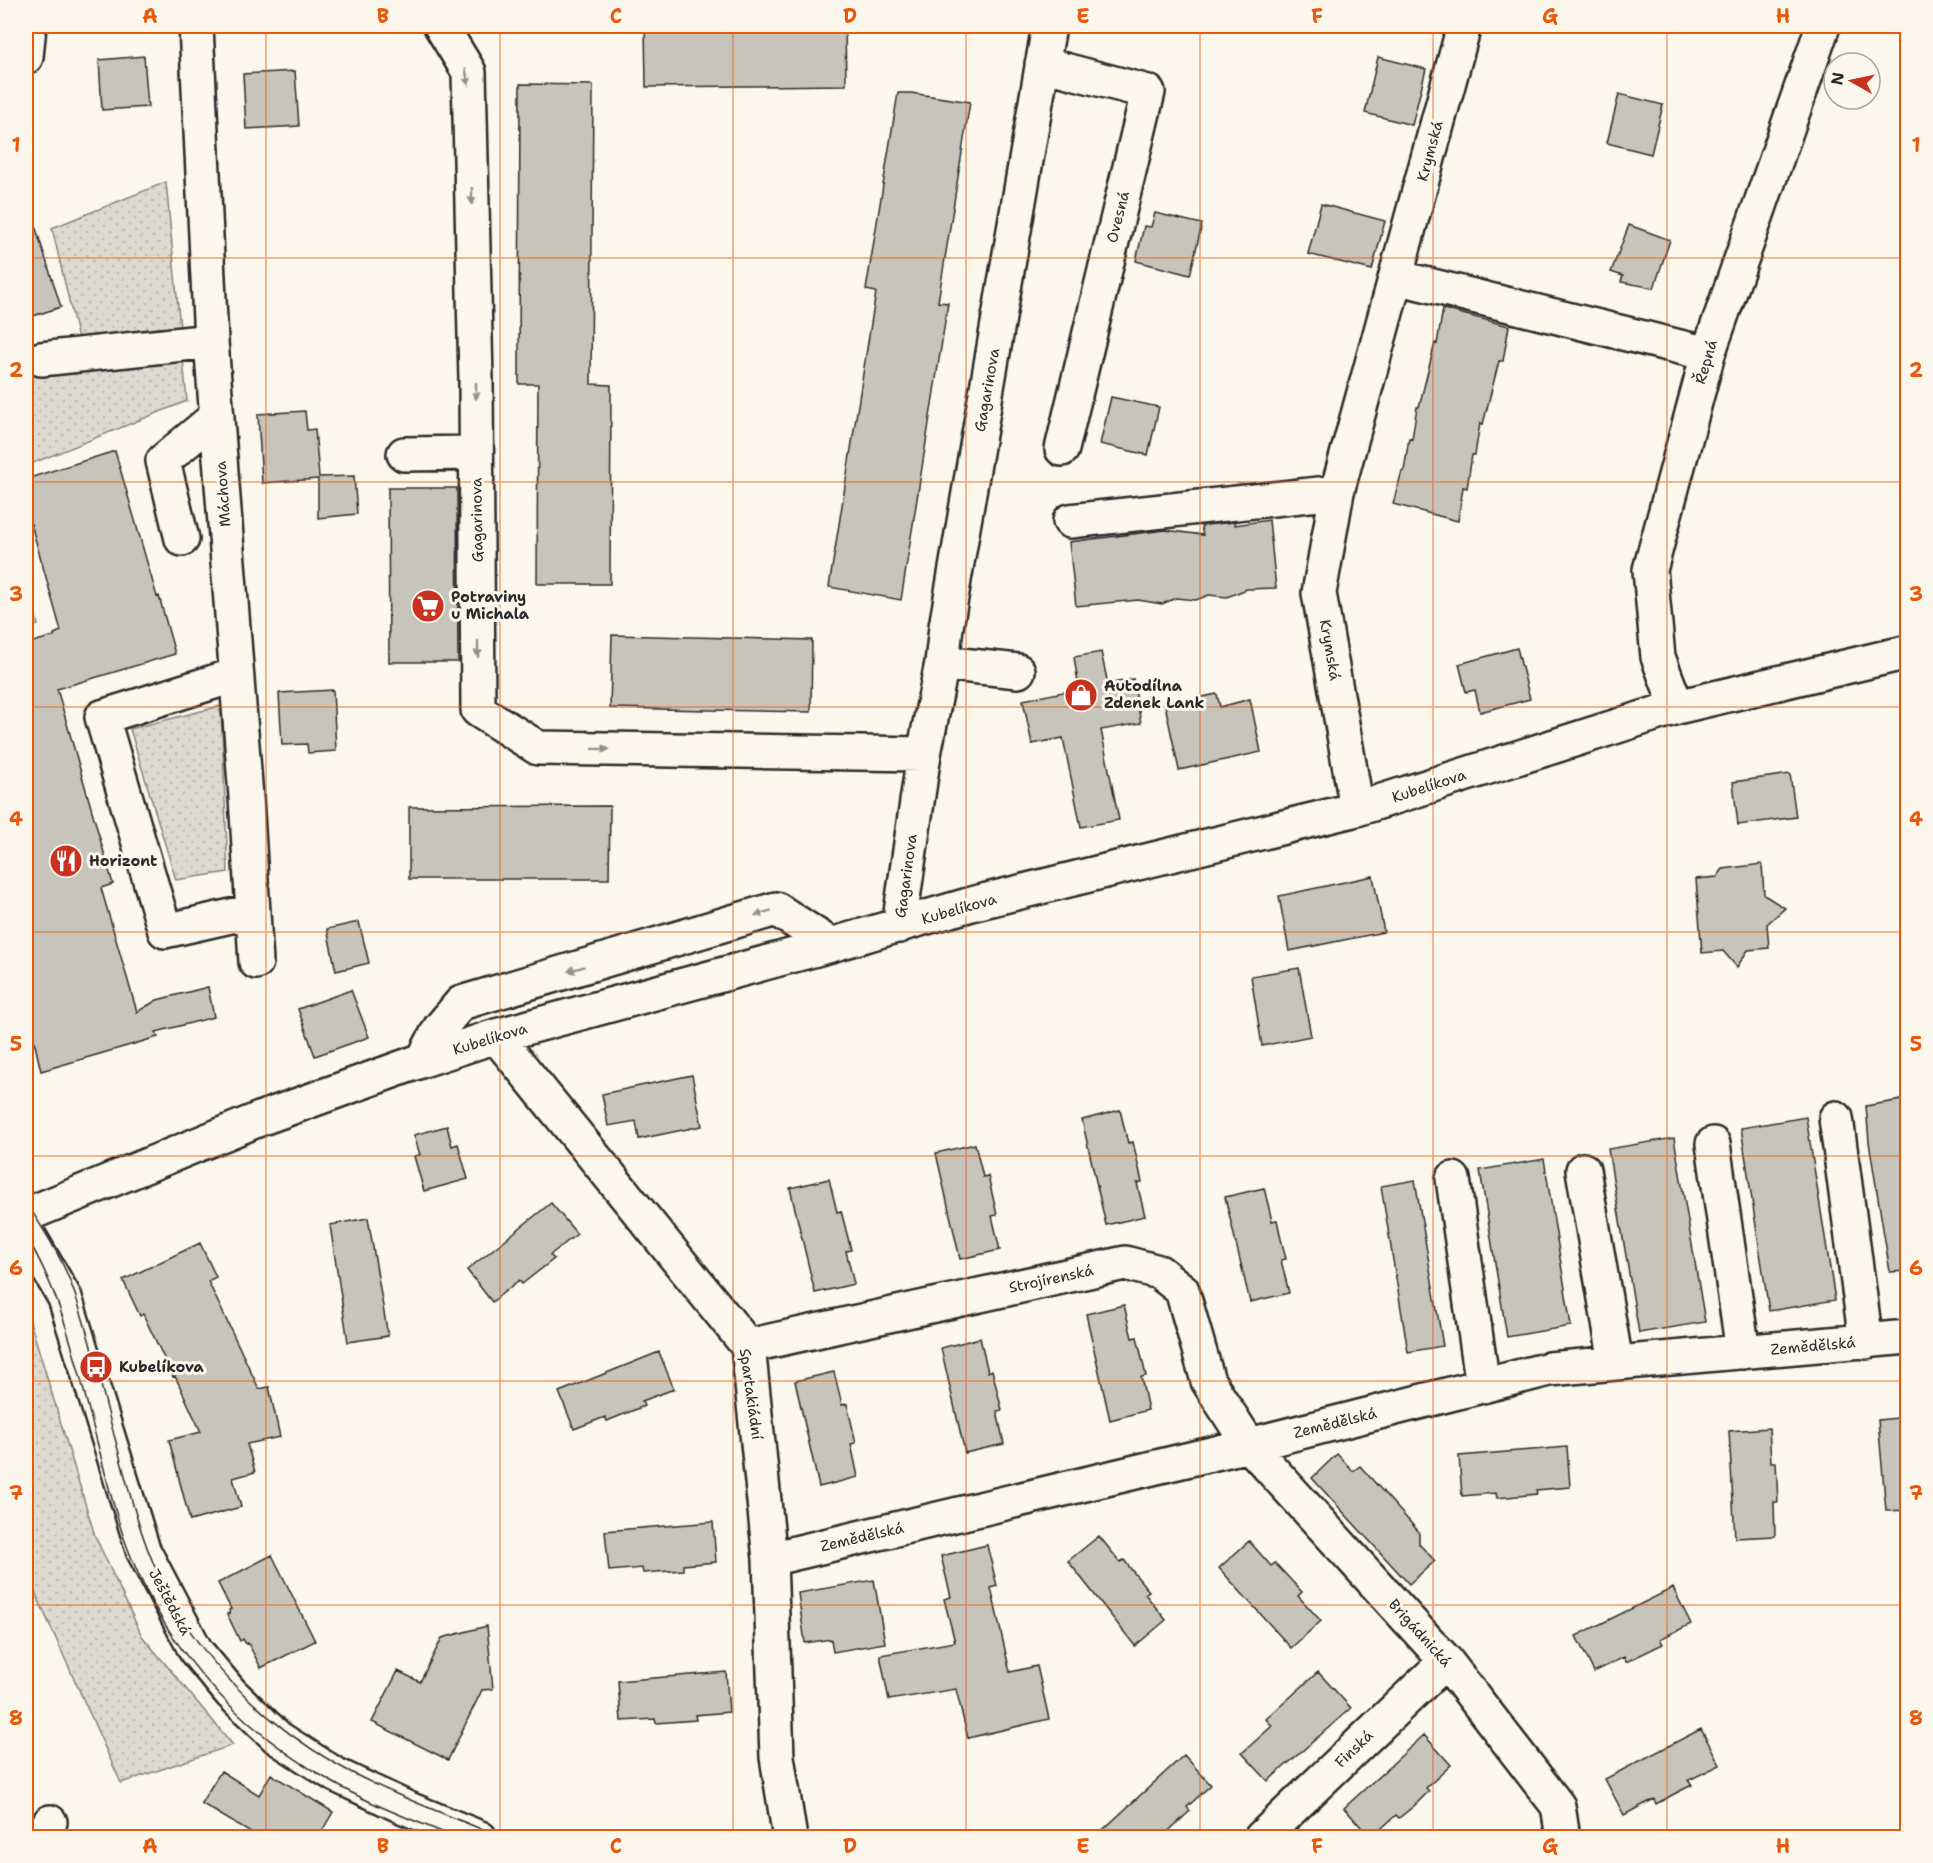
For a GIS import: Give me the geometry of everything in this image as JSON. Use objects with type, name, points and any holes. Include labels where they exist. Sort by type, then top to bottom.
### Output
[{"type":"street","points":[[26,57],[29,26]]},
{"type":"street","name":"Máchova","points":[[196,26],[211,341],[256,962]]},
{"type":"street","name":"Gagarinova","points":[[441,26],[469,72],[476,453],[466,710],[535,754],[924,754]]},
{"type":"street","name":"Gagarinova","points":[[899,926],[924,754],[942,663],[946,627],[1049,26]]},
{"type":"street","name":"Krymská","points":[[1357,809],[1319,593],[1337,492],[1464,26]]},
{"type":"street","name":"Řepná","points":[[1677,707],[1658,657],[1650,570],[1708,354],[1822,26]]},
{"type":"street","name":"Ovesná","points":[[1042,64],[1148,92],[1062,449]]},
{"type":"street","points":[[1396,277],[1708,354]]},
{"type":"street","points":[[41,359],[211,341]]},
{"type":"street","points":[[182,539],[163,461],[217,416]]},
{"type":"street","points":[[404,454],[476,453]]},
{"type":"street","points":[[1070,521],[1337,492]]},
{"type":"street","name":"Kubelíkova","points":[[26,1215],[262,1118],[423,1059],[496,1036],[831,945],[975,903],[1357,809],[1677,707],[1908,652]]},
{"type":"street","points":[[942,663],[1018,670]]},
{"type":"street","points":[[236,675],[102,717],[165,931],[253,911]]},
{"type":"street","points":[[423,1059],[440,1028],[461,1003],[776,909],[831,945]]},
{"type":"street","name":"Spartakiádní","points":[[496,1036],[748,1346],[770,1559],[777,1757],[790,1838]]},
{"type":"street","points":[[1836,1119],[1866,1342]]},
{"type":"street","points":[[1713,1144],[1743,1352]]},
{"type":"street","points":[[1583,1170],[1616,1363]]},
{"type":"street","points":[[1453,1179],[1484,1386]]},
{"type":"street","name":"Ještědská","points":[[26,1231],[65,1298],[143,1550],[196,1651],[231,1693],[278,1738],[334,1774],[404,1807],[480,1838]]},
{"type":"street","name":"Strojírenská","points":[[748,1346],[1125,1263],[1159,1272],[1182,1290],[1208,1381],[1249,1445]]},
{"type":"street","name":"Zemědělská","points":[[770,1559],[1249,1445],[1549,1369],[1908,1337]]},
{"type":"street","name":"Brigádnická","points":[[1249,1445],[1446,1660],[1558,1806],[1563,1838]]},
{"type":"street","name":"Finská","points":[[1261,1838],[1446,1660]]},
{"type":"shaded area","points":[[166,182],[187,401],[26,466],[26,371],[78,339],[52,228]]},
{"type":"shaded area","points":[[26,576],[38,625],[26,629]]},
{"type":"shaded area","points":[[221,706],[228,872],[176,880],[130,729]]},
{"type":"shaded area","points":[[26,1315],[30,1321],[95,1536],[142,1636],[233,1745],[121,1783],[26,1572]]},
{"type":"building","points":[[645,26],[845,26],[846,85],[646,87]]},
{"type":"building","points":[[144,56],[148,107],[102,110],[99,60]]},
{"type":"building","points":[[1378,57],[1426,69],[1412,125],[1365,113]]},
{"type":"building","points":[[295,71],[299,126],[246,129],[243,74]]},
{"type":"building","points":[[520,84],[593,85],[591,384],[611,385],[610,584],[537,584],[538,384],[519,384]]},
{"type":"building","points":[[898,93],[970,102],[938,302],[948,303],[901,600],[829,587],[876,292],[866,290]]},
{"type":"building","points":[[1619,94],[1663,105],[1651,154],[1607,143]]},
{"type":"building","points":[[1321,204],[1385,221],[1372,270],[1308,254]]},
{"type":"building","points":[[1155,213],[1202,224],[1190,275],[1136,261],[1144,226],[1151,227]]},
{"type":"building","points":[[32,216],[61,307],[33,316],[26,291],[26,217]]},
{"type":"building","points":[[1629,225],[1670,240],[1654,288],[1621,282],[1623,276],[1611,272]]},
{"type":"building","points":[[1443,309],[1509,326],[1503,361],[1499,361],[1483,424],[1480,423],[1467,488],[1463,487],[1458,521],[1393,504],[1402,471],[1404,471],[1409,438],[1412,439],[1417,407],[1419,407],[1435,343],[1437,344]]},
{"type":"building","points":[[1111,397],[1159,407],[1148,455],[1100,444]]},
{"type":"building","points":[[305,411],[307,430],[315,429],[319,477],[354,476],[357,514],[318,518],[318,479],[262,483],[258,414]]},
{"type":"building","points":[[115,451],[175,654],[57,689],[113,884],[101,888],[137,1012],[157,1000],[208,987],[214,1017],[156,1032],[158,1037],[41,1071],[32,1032],[26,1034],[26,644],[54,636],[61,631],[31,524],[26,527],[26,479]]},
{"type":"building","points":[[388,488],[457,488],[458,662],[389,662]]},
{"type":"building","points":[[1269,520],[1276,588],[1247,589],[1227,597],[1209,595],[1196,600],[1176,598],[1162,604],[1138,600],[1076,606],[1069,542],[1165,530],[1203,535],[1201,527],[1205,525],[1234,522],[1235,525]]},
{"type":"building","points":[[612,635],[812,640],[811,712],[610,708]]},
{"type":"building","points":[[1517,648],[1530,699],[1480,712],[1475,690],[1466,692],[1459,664]]},
{"type":"building","points":[[1101,652],[1108,684],[1133,679],[1141,723],[1101,730],[1119,820],[1081,827],[1063,738],[1032,744],[1023,700],[1079,689],[1074,657]]},
{"type":"building","points":[[333,690],[336,751],[308,753],[307,744],[282,745],[279,693]]},
{"type":"building","points":[[1217,694],[1220,707],[1250,699],[1261,752],[1179,770],[1165,705]]},
{"type":"building","points":[[1790,774],[1796,817],[1738,825],[1733,782]]},
{"type":"building","points":[[610,806],[609,879],[409,879],[409,807]]},
{"type":"building","points":[[1762,864],[1764,895],[1785,908],[1767,924],[1769,948],[1748,950],[1737,967],[1723,951],[1702,953],[1696,879],[1717,877],[1723,869]]},
{"type":"building","points":[[1373,876],[1384,932],[1289,951],[1279,896]]},
{"type":"building","points":[[359,922],[369,963],[336,971],[327,929]]},
{"type":"building","points":[[1299,968],[1311,1036],[1262,1046],[1251,976]]},
{"type":"building","points":[[351,990],[369,1037],[315,1056],[298,1009]]},
{"type":"building","points":[[692,1075],[702,1126],[639,1139],[636,1121],[608,1126],[602,1094]]},
{"type":"building","points":[[1908,1099],[1908,1271],[1890,1272],[1869,1142],[1866,1106]]},
{"type":"building","points":[[1120,1110],[1128,1143],[1133,1142],[1142,1182],[1137,1183],[1145,1216],[1106,1225],[1082,1120]]},
{"type":"building","points":[[1806,1117],[1835,1300],[1769,1311],[1741,1128]]},
{"type":"building","points":[[447,1126],[452,1146],[458,1144],[468,1179],[424,1191],[414,1156],[420,1155],[414,1135]]},
{"type":"building","points":[[1674,1138],[1705,1322],[1639,1333],[1608,1149]]},
{"type":"building","points":[[975,1144],[983,1177],[988,1176],[997,1215],[992,1216],[1000,1250],[960,1259],[936,1153]]},
{"type":"building","points":[[1544,1159],[1571,1326],[1507,1337],[1480,1170]]},
{"type":"building","points":[[829,1179],[837,1212],[841,1211],[851,1250],[846,1251],[854,1284],[815,1293],[790,1188]]},
{"type":"building","points":[[1415,1180],[1443,1346],[1408,1352],[1381,1186]]},
{"type":"building","points":[[1264,1188],[1272,1221],[1277,1220],[1286,1259],[1281,1260],[1289,1293],[1250,1302],[1225,1197]]},
{"type":"building","points":[[551,1203],[577,1234],[550,1255],[554,1259],[522,1284],[519,1280],[492,1302],[467,1270]]},
{"type":"building","points":[[368,1218],[388,1336],[348,1342],[330,1225]]},
{"type":"building","points":[[200,1243],[216,1277],[208,1281],[259,1389],[269,1387],[280,1437],[247,1444],[255,1472],[233,1478],[241,1507],[190,1521],[169,1440],[201,1432],[175,1376],[173,1377],[143,1314],[140,1316],[123,1280]]},
{"type":"building","points":[[1124,1305],[1132,1338],[1137,1337],[1146,1376],[1141,1377],[1148,1410],[1110,1420],[1086,1314]]},
{"type":"building","points":[[980,1338],[988,1372],[992,1370],[1002,1410],[997,1411],[1004,1444],[965,1453],[941,1348]]},
{"type":"building","points":[[659,1352],[674,1389],[642,1401],[644,1406],[607,1421],[605,1417],[574,1429],[559,1392]]},
{"type":"building","points":[[834,1372],[842,1405],[847,1404],[856,1443],[851,1444],[858,1477],[819,1487],[795,1381]]},
{"type":"building","points":[[1908,1417],[1908,1510],[1886,1511],[1878,1420]]},
{"type":"building","points":[[1769,1428],[1771,1462],[1776,1462],[1778,1502],[1774,1502],[1775,1536],[1735,1538],[1729,1431]]},
{"type":"building","points":[[1567,1447],[1570,1487],[1536,1490],[1537,1494],[1497,1498],[1496,1493],[1462,1496],[1459,1456]]},
{"type":"building","points":[[1337,1454],[1353,1471],[1360,1466],[1419,1532],[1419,1544],[1435,1561],[1409,1584],[1312,1478]]},
{"type":"building","points":[[713,1522],[716,1562],[683,1565],[683,1570],[643,1573],[642,1568],[609,1571],[605,1531]]},
{"type":"building","points":[[1099,1536],[1120,1562],[1124,1560],[1149,1591],[1145,1594],[1166,1620],[1135,1646],[1068,1561]]},
{"type":"building","points":[[1249,1541],[1271,1566],[1275,1563],[1302,1592],[1298,1596],[1321,1621],[1291,1648],[1219,1568]]},
{"type":"building","points":[[987,1545],[997,1586],[991,1588],[1010,1672],[1037,1666],[1049,1719],[968,1738],[956,1689],[889,1700],[880,1655],[955,1642],[944,1599],[951,1597],[941,1556]]},
{"type":"building","points":[[272,1555],[315,1641],[261,1668],[248,1643],[246,1644],[243,1639],[240,1641],[227,1614],[231,1609],[218,1583]]},
{"type":"building","points":[[874,1580],[885,1643],[833,1652],[831,1639],[805,1643],[798,1593]]},
{"type":"building","points":[[1673,1588],[1691,1624],[1660,1639],[1663,1644],[1626,1662],[1624,1657],[1594,1672],[1576,1636]]},
{"type":"building","points":[[487,1626],[493,1689],[482,1690],[448,1760],[372,1722],[398,1671],[420,1682],[442,1638]]},
{"type":"building","points":[[726,1672],[729,1712],[695,1715],[696,1720],[656,1723],[655,1719],[621,1721],[618,1681]]},
{"type":"building","points":[[1318,1672],[1351,1708],[1268,1781],[1242,1753],[1272,1726],[1266,1719]]},
{"type":"building","points":[[1701,1729],[1720,1765],[1689,1780],[1692,1785],[1656,1804],[1654,1799],[1624,1815],[1605,1779]]},
{"type":"building","points":[[1424,1735],[1451,1765],[1426,1788],[1429,1791],[1415,1805],[1399,1818],[1396,1815],[1371,1838],[1344,1808]]},
{"type":"building","points":[[1184,1755],[1211,1785],[1187,1807],[1190,1811],[1161,1838],[1094,1838]]},
{"type":"building","points":[[221,1771],[259,1795],[271,1774],[333,1812],[318,1838],[259,1838],[201,1803]]},
{"type":"tram line","points":[[26,1202],[55,1250],[70,1281],[89,1341],[140,1527],[159,1576],[191,1633],[233,1684],[282,1728],[308,1747],[376,1785],[502,1838]]},
{"type":"tram line","points":[[26,1236],[40,1261],[62,1314],[128,1549],[163,1621],[185,1653],[209,1684],[236,1711],[298,1761],[362,1798],[456,1838]]},
{"type":"place","name":"Potraviny u Michala","points":[[428,606]]},
{"type":"place","name":"Autodílna Zdenek Lank","points":[[1081,695]]},
{"type":"place","name":"Horizont","points":[[66,861]]},
{"type":"place","name":"Kubelíkova","points":[[96,1367]]}]
